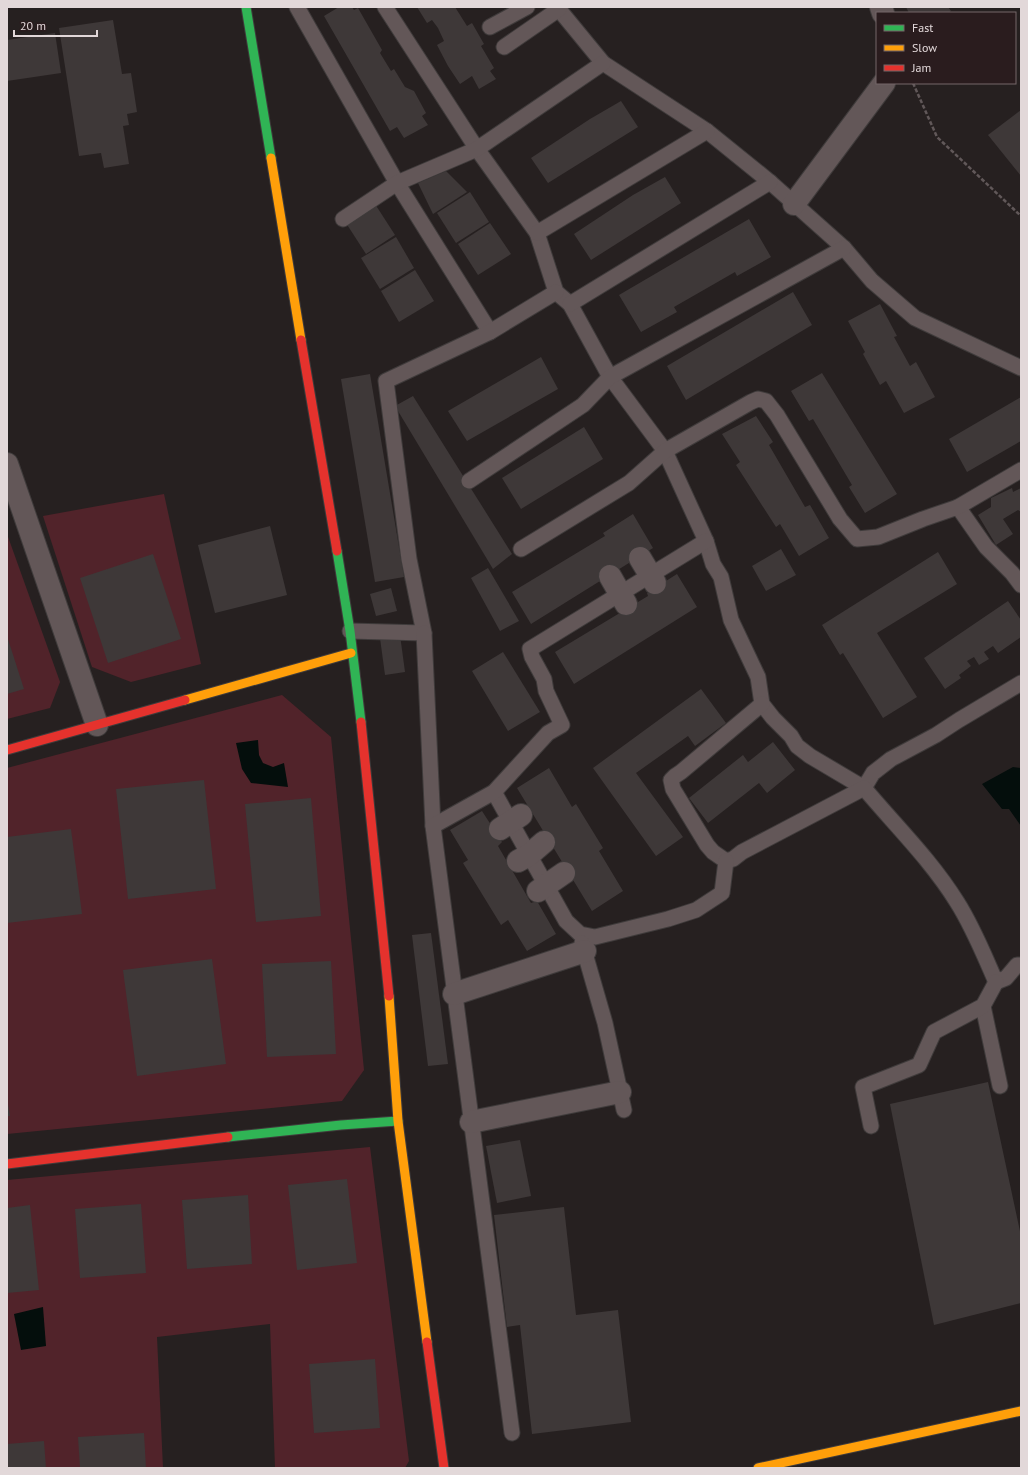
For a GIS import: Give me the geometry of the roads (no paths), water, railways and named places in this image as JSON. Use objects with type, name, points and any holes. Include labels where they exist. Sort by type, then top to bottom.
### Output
[{"type":"street","points":[[246,7],[350,632],[386,961],[398,1121],[444,1468]]},
{"type":"street","points":[[794,204],[883,84]]},
{"type":"street","points":[[7,464],[97,725]]},
{"type":"street","points":[[7,750],[352,653]]},
{"type":"street","points":[[542,888],[564,873]]},
{"type":"street","points":[[454,994],[582,943]]},
{"type":"street","points":[[471,1122],[622,1101]]},
{"type":"street","points":[[7,1164],[48,1160],[155,1145],[341,1125],[398,1121]]},
{"type":"street","points":[[758,1468],[1021,1411]]},
{"type":"lane","points":[[297,7],[397,183],[490,332]]},
{"type":"lane","points":[[385,7],[477,149],[537,233],[556,292],[570,304],[610,377],[666,451],[706,541],[713,564],[721,577],[731,620],[758,677],[762,704],[773,718],[791,736],[797,746],[810,756],[864,788],[892,821],[917,846],[957,902],[974,932],[996,982]]},
{"type":"lane","points":[[490,27],[527,7]]},
{"type":"lane","points":[[504,47],[558,8],[603,63],[707,131],[770,182],[844,248],[872,281],[915,318],[1021,368]]},
{"type":"lane","points":[[343,219],[397,183],[477,149],[603,63]]},
{"type":"lane","points":[[537,233],[707,131]]},
{"type":"lane","points":[[570,304],[770,182]]},
{"type":"lane","points":[[469,481],[583,405],[610,377],[844,248]]},
{"type":"lane","points":[[512,1433],[433,826],[424,633],[409,559],[386,381],[490,332],[556,292]]},
{"type":"lane","points":[[521,548],[628,483],[666,451],[758,399],[766,401],[777,415],[840,519],[857,539],[878,538],[923,518],[958,507],[1021,470]]},
{"type":"lane","points":[[958,507],[986,546],[1012,573],[1021,585]]},
{"type":"lane","points":[[433,826],[494,792],[548,733],[562,725],[546,691],[544,679],[532,657],[530,649],[648,572],[706,541]]},
{"type":"lane","points":[[350,632],[424,633]]},
{"type":"lane","points":[[726,861],[733,859],[742,852],[864,788],[873,773],[891,760],[936,735],[1021,683]]},
{"type":"lane","points":[[726,861],[713,852],[708,845],[673,790],[672,780],[762,704]]},
{"type":"lane","points":[[494,792],[510,822],[530,853],[542,888],[582,943],[604,1022],[622,1101]]},
{"type":"lane","points":[[582,943],[595,937],[668,919],[696,910],[722,893],[726,861]]},
{"type":"lane","points":[[871,1126],[863,1087],[918,1065],[934,1032],[983,1006],[996,982],[1006,978],[1017,965],[1021,965]]},
{"type":"lane","points":[[983,1006],[1000,1086]]}]
